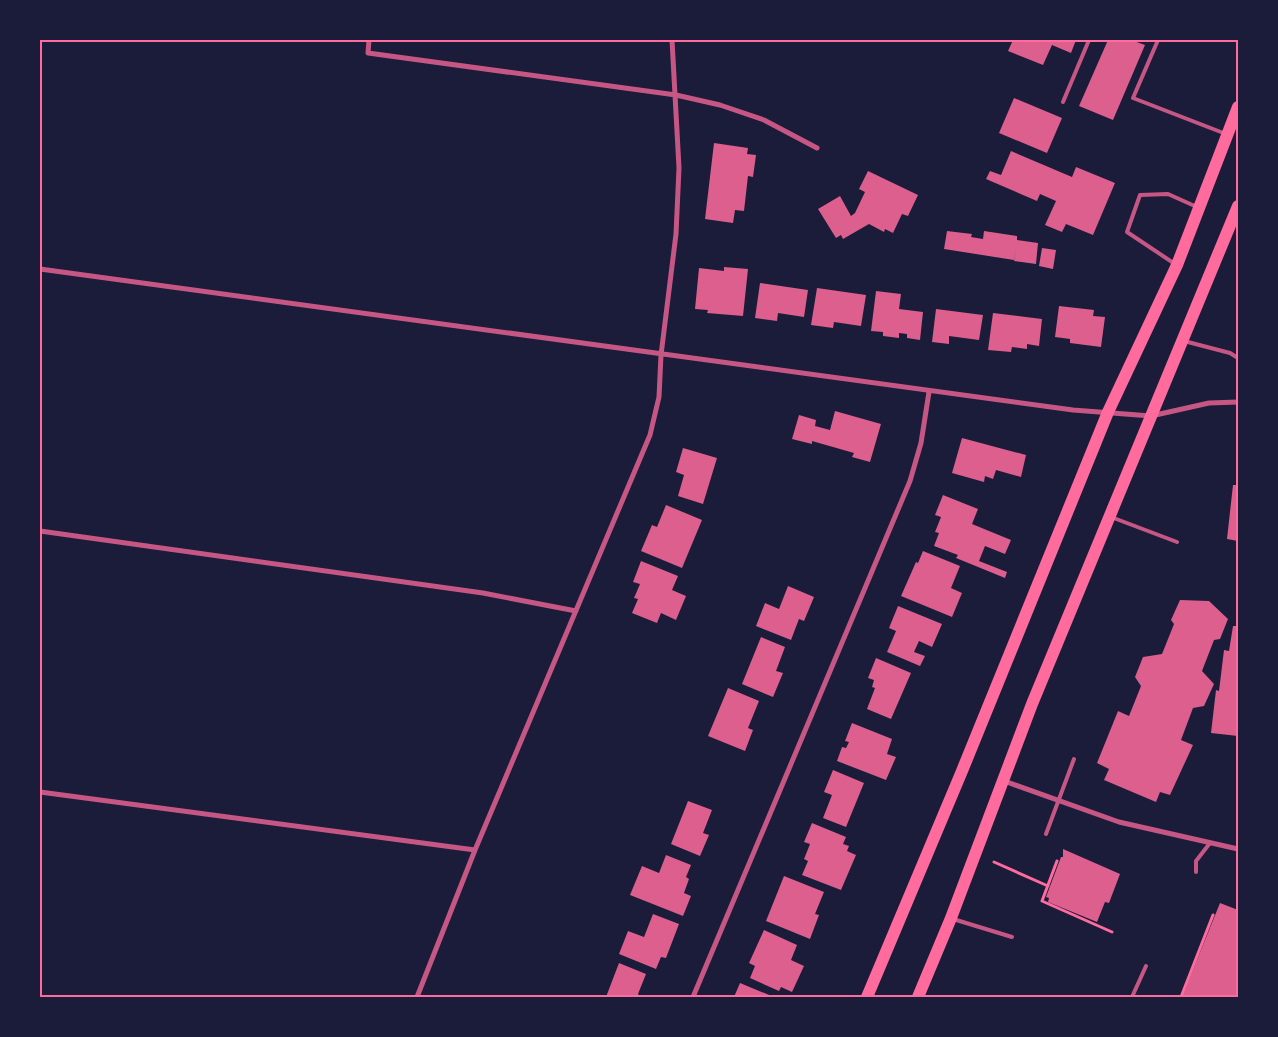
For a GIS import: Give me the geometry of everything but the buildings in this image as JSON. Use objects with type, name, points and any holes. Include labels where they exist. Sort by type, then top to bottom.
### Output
[{"type":"main road","points":[[867,997],[962,772],[1108,412],[1176,265],[1200,208],[1238,107]]},
{"type":"main road","points":[[918,997],[951,918],[1032,704],[1238,206]]},
{"type":"street","points":[[370,40],[368,53],[676,95],[720,105],[764,120],[817,148]]},
{"type":"street","points":[[417,997],[475,850],[650,435],[659,397],[661,355],[676,234],[679,168],[672,40]]},
{"type":"street","points":[[40,269],[929,392],[1073,410],[1151,416],[1209,403],[1238,402]]},
{"type":"street","points":[[693,997],[910,481],[921,443],[929,392]]},
{"type":"street","points":[[40,531],[484,593],[576,611]]},
{"type":"street","points":[[1004,781],[1119,822],[1238,849]]},
{"type":"street","points":[[40,792],[475,850]]},
{"type":"lane","points":[[1063,102],[1089,40]]},
{"type":"lane","points":[[1158,40],[1133,98],[1227,134]]},
{"type":"lane","points":[[1176,265],[1127,232],[1140,195],[1168,194],[1200,208]]},
{"type":"lane","points":[[1182,340],[1230,353],[1238,358]]},
{"type":"lane","points":[[1109,516],[1177,542]]},
{"type":"lane","points":[[1046,834],[1057,800],[1074,759]]},
{"type":"lane","points":[[1196,872],[1196,861],[1210,843]]},
{"type":"lane","points":[[951,918],[1012,937]]},
{"type":"lane","points":[[1132,997],[1146,966]]},
{"type":"path","points":[[1058,861],[1042,901],[1112,932]]},
{"type":"path","points":[[994,862],[1048,886]]},
{"type":"path","points":[[1181,997],[1213,915]]}]
